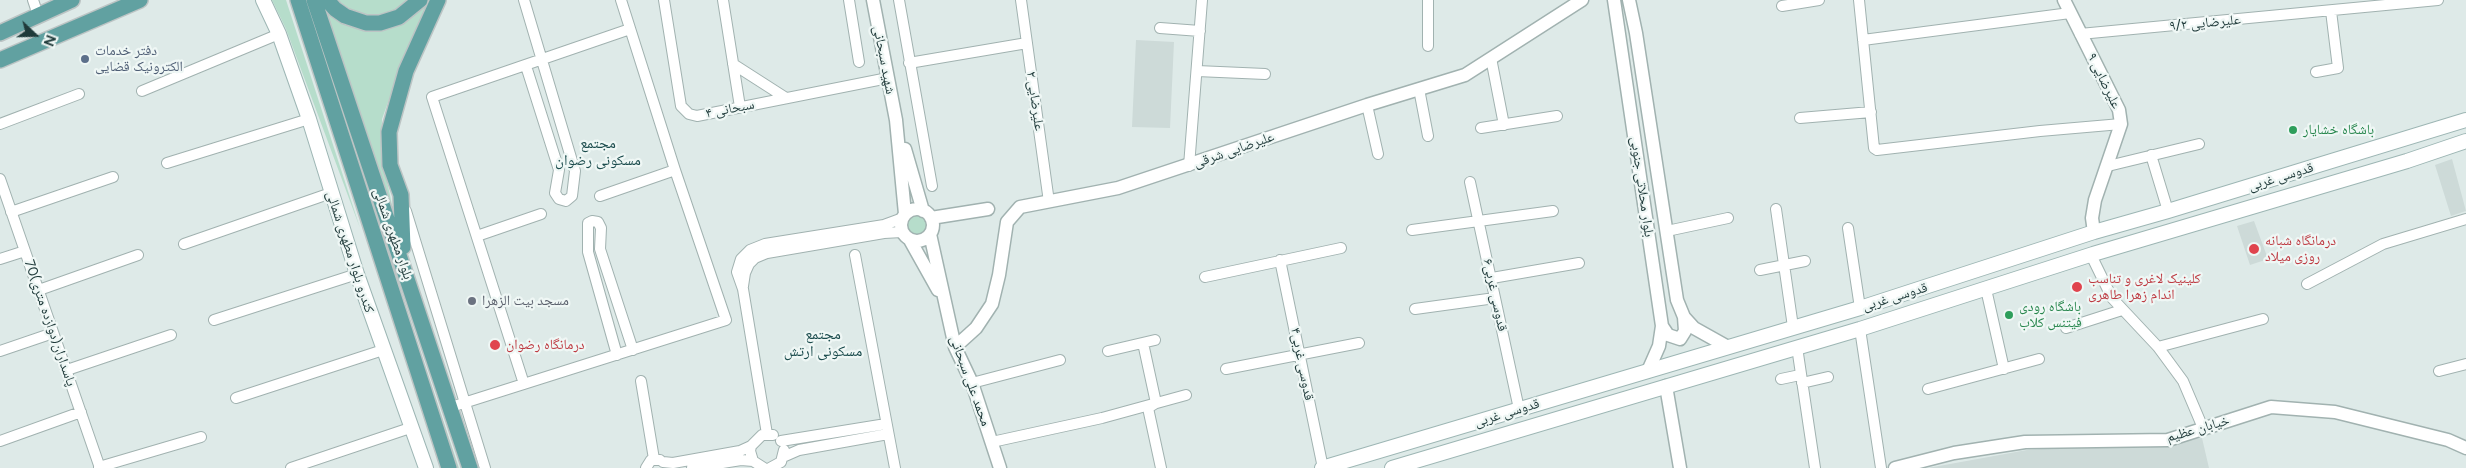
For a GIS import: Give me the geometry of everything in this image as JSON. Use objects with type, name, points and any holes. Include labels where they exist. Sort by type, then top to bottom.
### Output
[{"type":"main road","points":[[0,33],[72,0]]},
{"type":"main road","points":[[0,60],[140,0]]},
{"type":"main road","name":"کندرو بلوار مطهری شمالی","points":[[262,0],[279,34],[357,274],[426,468]]},
{"type":"main road","name":"بلوار مطهری شمالی","points":[[298,0],[449,468]]},
{"type":"main road","name":"بلوار مطهری شمالی","points":[[314,0],[404,263],[458,405],[470,468]]},
{"type":"main road","points":[[327,0],[334,9],[345,16],[366,23],[380,24],[400,17],[420,0]]},
{"type":"main road","points":[[404,263],[401,194],[390,165],[388,149],[392,113],[409,64],[438,0]]},
{"type":"main road","name":"قدوسی غربی","points":[[1322,468],[1860,308],[2094,232],[2466,120]]},
{"type":"main road","name":"قدوسی غربی","points":[[1392,468],[1860,329],[2091,255],[2407,161],[2466,141]]},
{"type":"main road","points":[[1426,437],[1432,456]]},
{"type":"street","points":[[33,0],[38,15]]},
{"type":"street","points":[[524,0],[575,172],[572,196],[566,201],[559,199],[555,194],[559,170],[526,66]]},
{"type":"street","points":[[458,405],[726,320],[675,170],[621,0]]},
{"type":"street","name":"سبحانی ۴","points":[[664,0],[681,106],[684,111],[697,116],[888,78]]},
{"type":"street","points":[[723,0],[740,107]]},
{"type":"street","points":[[849,0],[859,62]]},
{"type":"street","name":"شهید سبحانی","points":[[873,0],[896,120],[904,216]]},
{"type":"street","points":[[899,0],[932,186]]},
{"type":"street","name":"۲ علیرضایی","points":[[1021,0],[1049,202]]},
{"type":"street","points":[[1189,166],[1202,0]]},
{"type":"street","points":[[1428,0],[1428,46]]},
{"type":"street","name":"علیرضایی شرقی","points":[[955,347],[976,328],[992,304],[999,275],[1007,222],[1020,207],[1118,188],[1189,166],[1366,105],[1465,75],[1582,0]]},
{"type":"street","name":"بلوار محلاتی جنوبی","points":[[1614,0],[1662,326],[1659,346],[1648,371]]},
{"type":"street","name":"بلوار محلاتی جنوبی","points":[[1628,0],[1636,33],[1677,300],[1684,317]]},
{"type":"street","points":[[1782,6],[1819,0]]},
{"type":"street","points":[[1859,0],[1874,148],[1877,150],[2121,124]]},
{"type":"street","name":"۹ علیرضایی","points":[[2064,0],[2119,110],[2121,124],[2095,200],[2092,218],[2094,232]]},
{"type":"street","name":"۹/۲ علیرضایی","points":[[2080,34],[2438,0]]},
{"type":"street","points":[[2316,72],[2338,68],[2331,11]]},
{"type":"street","points":[[1863,40],[2070,13]]},
{"type":"street","points":[[1160,28],[1200,31]]},
{"type":"street","points":[[524,384],[432,96],[542,61],[630,29]]},
{"type":"street","points":[[142,91],[279,34]]},
{"type":"street","points":[[909,63],[1027,43]]},
{"type":"street","points":[[1490,58],[1504,125]]},
{"type":"street","points":[[733,64],[786,98]]},
{"type":"street","points":[[1197,70],[1265,74]]},
{"type":"street","points":[[1419,89],[1428,136]]},
{"type":"street","points":[[0,124],[79,94]]},
{"type":"street","points":[[1366,105],[1378,154]]},
{"type":"street","points":[[1800,118],[1871,112]]},
{"type":"street","points":[[1481,128],[1557,116]]},
{"type":"street","points":[[167,163],[308,119]]},
{"type":"street","name":"شهید سبحانی","points":[[896,120],[927,214]]},
{"type":"street","points":[[2108,166],[2199,144]]},
{"type":"street","points":[[2151,155],[2168,211]]},
{"type":"street","points":[[600,196],[675,170]]},
{"type":"street","points":[[11,212],[113,177]]},
{"type":"street","name":"70پاسداران(دوازده متری)","points":[[0,179],[100,468]]},
{"type":"street","name":"قدوسی غربی۶","points":[[1470,182],[1519,409]]},
{"type":"street","points":[[184,244],[331,193]]},
{"type":"street","points":[[401,194],[458,405],[485,468]]},
{"type":"street","points":[[1776,209],[1793,327]]},
{"type":"street","points":[[785,246],[884,225],[913,210],[927,214],[988,210]]},
{"type":"street","points":[[1412,230],[1553,211]]},
{"type":"street","points":[[477,236],[541,214]]},
{"type":"street","points":[[767,434],[743,290],[737,272],[741,259],[750,250],[884,233],[906,236],[921,241],[930,234],[932,229],[927,214]]},
{"type":"street","points":[[904,216],[906,236]]},
{"type":"street","points":[[1666,230],[1728,218]]},
{"type":"street","points":[[2307,284],[2384,244],[2466,219]]},
{"type":"street","points":[[618,355],[588,252],[588,223],[592,221],[598,222],[601,228],[600,250],[633,350]]},
{"type":"street","points":[[1848,228],[1860,308]]},
{"type":"street","name":"محمد علی سبحانی","points":[[930,234],[955,347],[972,382],[998,465]]},
{"type":"street","name":"محمد علی سبحانی","points":[[906,236],[944,301]]},
{"type":"street","points":[[1205,277],[1341,248]]},
{"type":"street","points":[[0,259],[25,251]]},
{"type":"street","points":[[39,290],[138,255]]},
{"type":"street","points":[[855,255],[895,468]]},
{"type":"street","points":[[2091,255],[2103,281],[2122,310],[2158,347],[2183,381],[2203,428]]},
{"type":"street","name":"قدوسی غربی۴","points":[[1280,260],[1322,468]]},
{"type":"street","points":[[1760,270],[1805,261]]},
{"type":"street","points":[[1492,278],[1579,263]]},
{"type":"street","points":[[214,320],[357,274]]},
{"type":"street","points":[[1986,289],[2004,368]]},
{"type":"street","points":[[1416,308],[1495,298]]},
{"type":"street","points":[[2066,328],[2122,310]]},
{"type":"street","points":[[1662,326],[1673,339],[1680,339],[1686,331],[1684,317]]},
{"type":"street","points":[[1684,317],[1694,328],[1728,347]]},
{"type":"street","points":[[2158,347],[2263,319]]},
{"type":"street","points":[[1860,329],[1882,468]]},
{"type":"street","points":[[0,351],[53,333]]},
{"type":"street","points":[[67,370],[171,335]]},
{"type":"street","points":[[1108,351],[1156,340]]},
{"type":"street","points":[[1143,343],[1156,403]]},
{"type":"street","points":[[1226,370],[1359,343]]},
{"type":"street","points":[[1797,347],[1815,468]]},
{"type":"street","points":[[236,398],[383,350]]},
{"type":"street","points":[[1928,389],[2039,359]]},
{"type":"street","points":[[972,382],[1060,360]]},
{"type":"street","points":[[2439,371],[2466,364]]},
{"type":"street","points":[[1781,379],[1828,377]]},
{"type":"street","points":[[641,381],[655,464]]},
{"type":"street","points":[[1666,386],[1680,468]]},
{"type":"street","points":[[992,442],[1102,418],[1186,396]]},
{"type":"street","points":[[1156,403],[1148,408],[1161,468]]},
{"type":"street","name":"خیابان عظیم","points":[[1895,468],[1954,453],[2025,442],[2168,440],[2271,408],[2335,412],[2448,440],[2466,448]]},
{"type":"street","points":[[3,440],[80,412]]},
{"type":"street","points":[[291,468],[413,427]]},
{"type":"street","points":[[781,441],[887,429]]},
{"type":"street","points":[[772,468],[783,457],[799,450],[887,429]]},
{"type":"street","points":[[764,468],[753,461],[750,456],[751,446],[757,437],[767,434],[777,437],[781,441],[783,457]]},
{"type":"street","points":[[100,468],[201,437]]},
{"type":"street","points":[[636,468],[740,451],[751,446]]},
{"type":"street","points":[[692,468],[741,460],[753,461]]},
{"type":"shaded area","points":[[1136,40],[1174,42],[1170,128],[1132,127]]},
{"type":"shaded area","points":[[2452,159],[2466,211],[2451,216],[2435,165]]},
{"type":"shaded area","name":"درمانگاه شبانه روزی میلاد","points":[[2254,221],[2268,259],[2250,265],[2237,226]]},
{"type":"shaded area","points":[[2202,438],[2209,468],[1928,468],[2027,450]]},
{"type":"green space","points":[[272,0],[286,0],[360,228],[286,29]]},
{"type":"green space","points":[[337,0],[409,0],[398,9],[377,16],[359,15]]},
{"type":"green space","points":[[427,0],[431,0],[409,44],[382,119],[381,153],[395,219],[325,7],[364,30],[384,30],[399,25],[416,14]]},
{"type":"green space","points":[[333,79],[459,468],[453,468],[331,80]]},
{"type":"green space","points":[[917,215],[924,218],[927,225],[924,232],[917,235],[910,232],[907,225],[910,218]]},
{"type":"place","name":"دفتر خدمات الکترونیک قضایی","points":[[85,59]]},
{"type":"place","name":"باشگاه خشایار","points":[[2293,130]]},
{"type":"place","name":"درمانگاه شبانه روزی میلاد","points":[[2254,249]]},
{"type":"place","name":"کلینیک لاغری و تناسب اندام زهرا طاهری","points":[[2077,287]]},
{"type":"place","name":"مسجد بیت الزهرا","points":[[472,301]]},
{"type":"place","name":"باشگاه رودی فیتنس کلاب","points":[[2009,315]]},
{"type":"place","name":"درمانگاه رضوان","points":[[495,345]]},
{"type":"district","name":"مجتمع مسکونی رضوان","points":[[598,152]]},
{"type":"district","name":"مجتمع مسکونی ارتش","points":[[823,344]]}]
